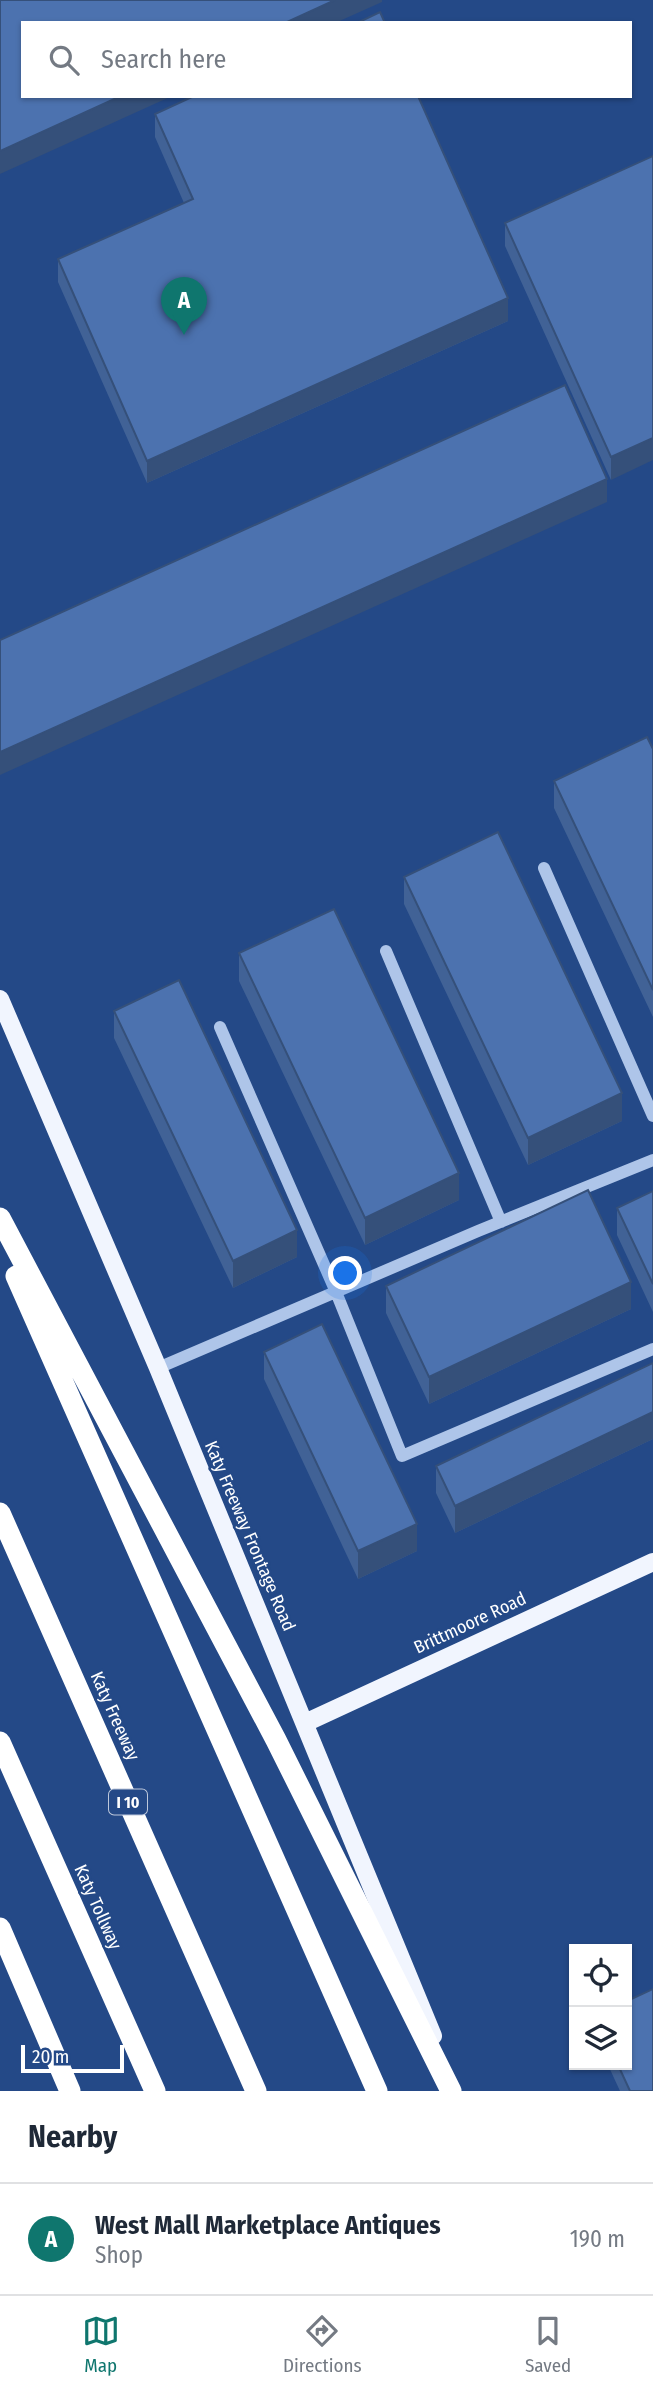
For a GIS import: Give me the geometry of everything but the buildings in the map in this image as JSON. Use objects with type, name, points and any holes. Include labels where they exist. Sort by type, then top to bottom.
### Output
[{"type":"highway","points":[[0,1218],[276,1740],[450,2091]]},
{"type":"highway","points":[[0,1239],[377,2091]]},
{"type":"highway","name":"Katy Freeway","points":[[0,1513],[256,2091]]},
{"type":"highway","name":"Katy Tollway","points":[[0,1742],[155,2091]]},
{"type":"highway","points":[[0,1928],[70,2091]]},
{"type":"main road","name":"Katy Freeway Frontage Road","points":[[0,999],[158,1368],[456,2091]]},
{"type":"main road","name":"Brittmoore Road","points":[[305,1723],[653,1562]]},
{"type":"lane","points":[[544,867],[653,1116]]},
{"type":"lane","points":[[386,951],[500,1222]]},
{"type":"lane","points":[[220,1027],[335,1292],[402,1456],[653,1349]]},
{"type":"lane","points":[[158,1368],[500,1222],[653,1160]]},
{"type":"place","name":"West Mall Marketplace Antiques","points":[[184,335]]}]
